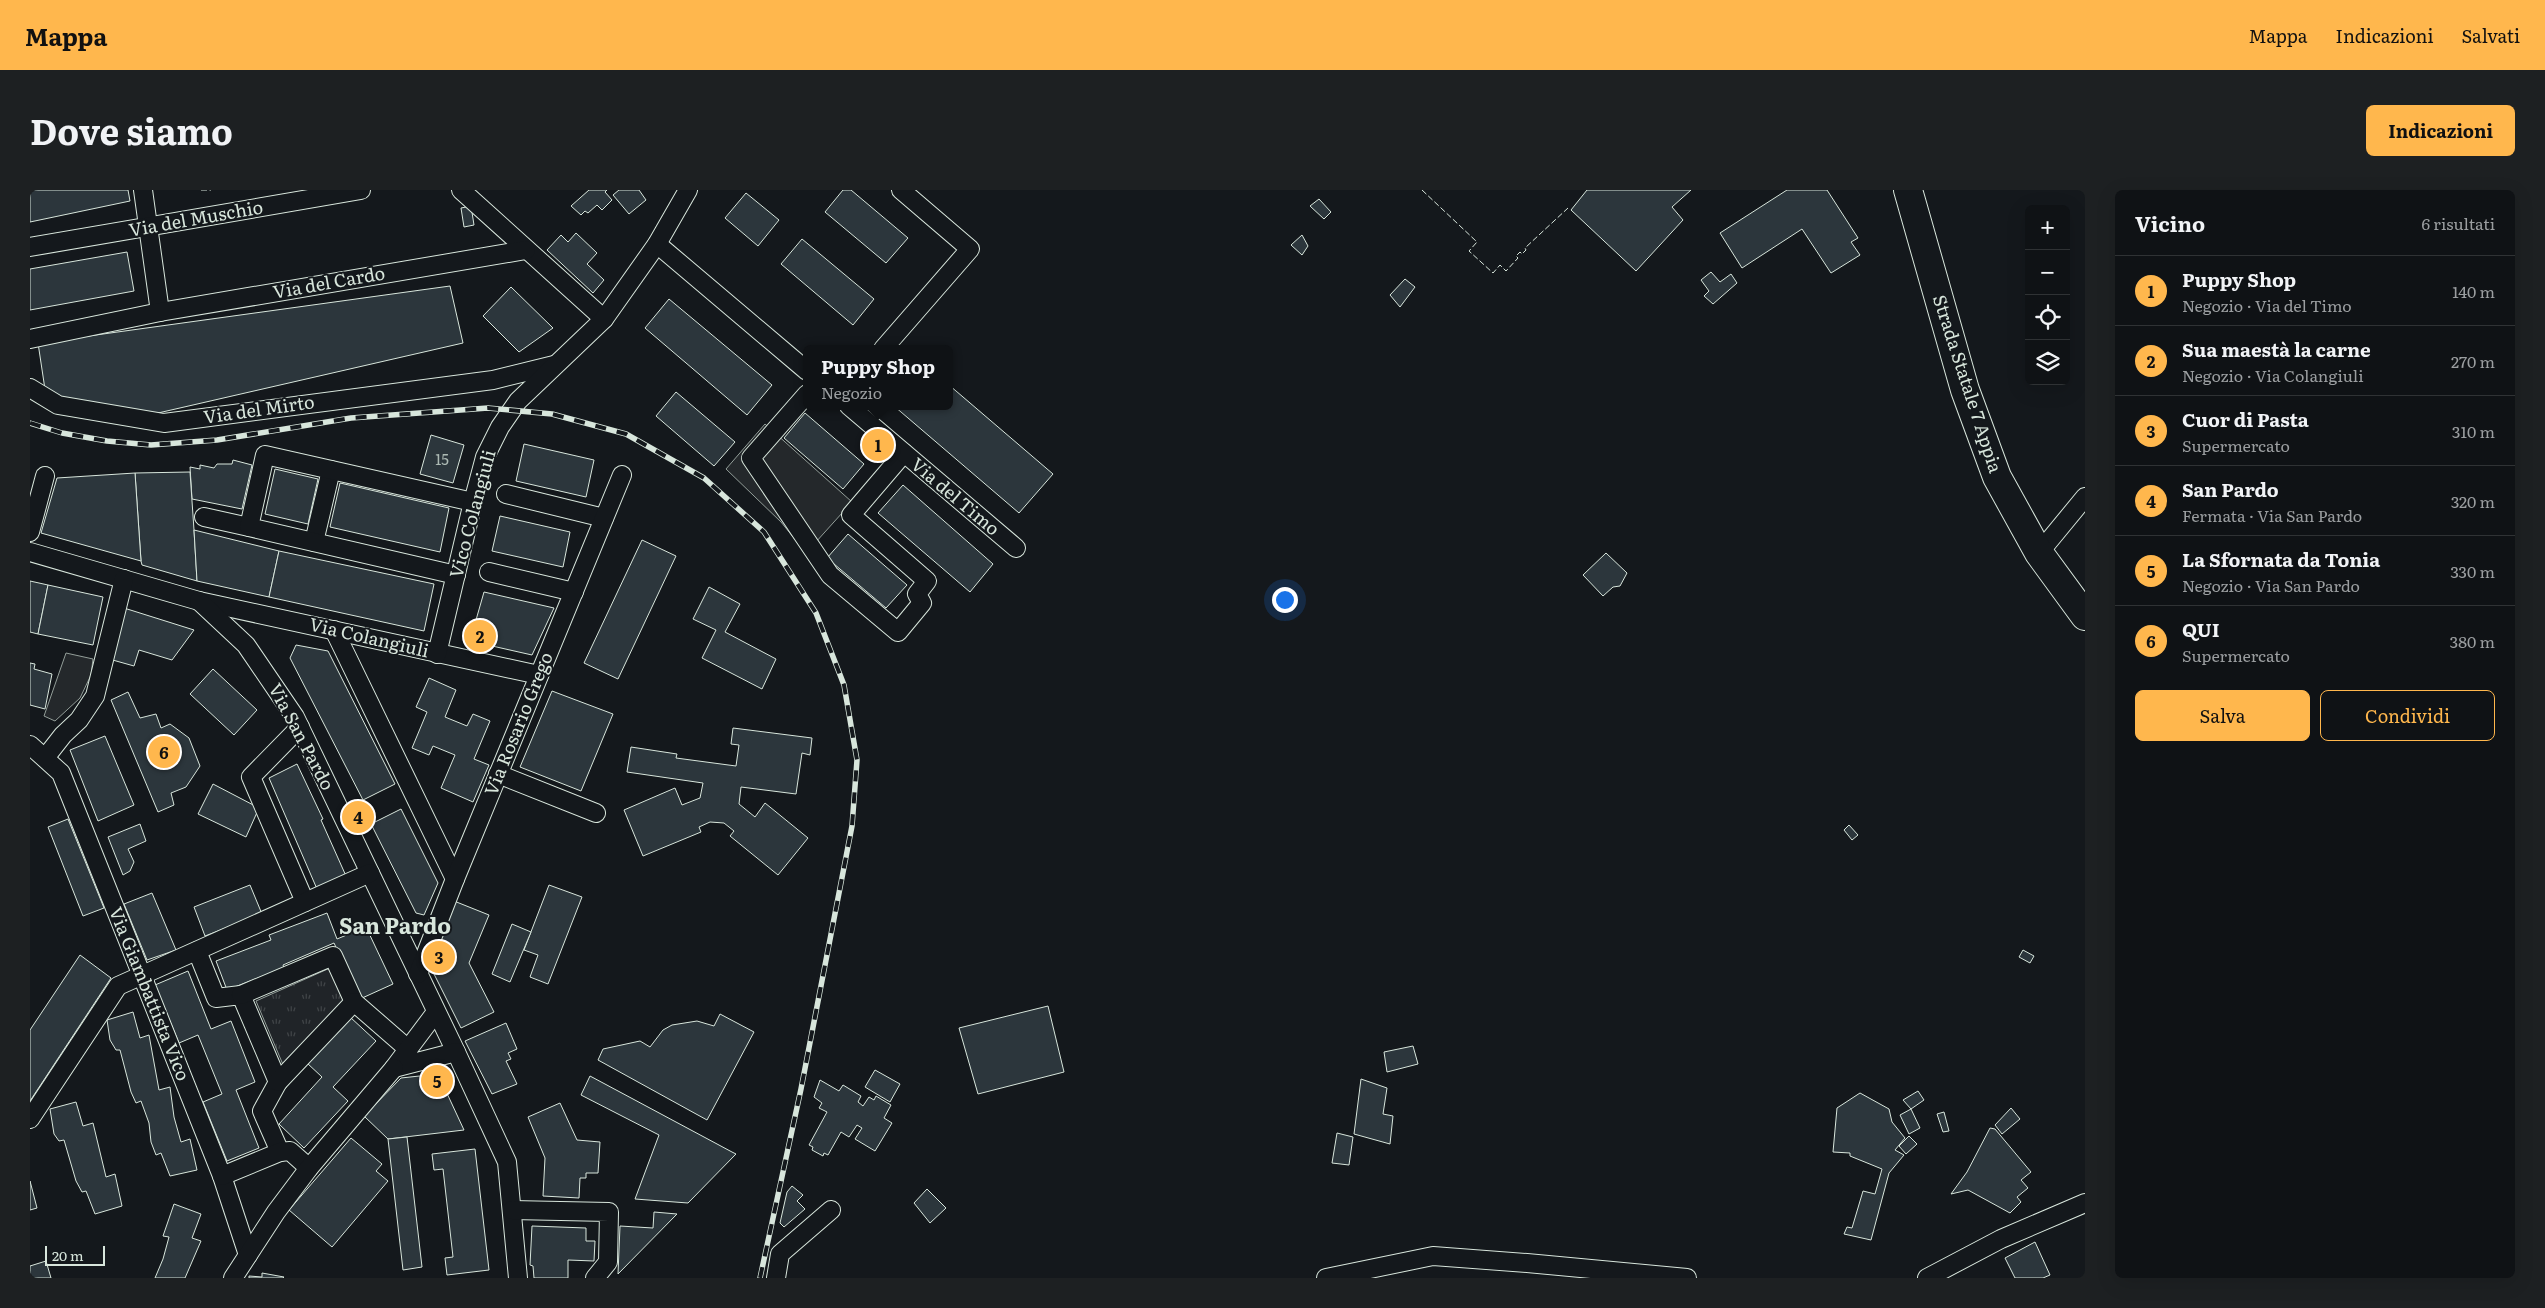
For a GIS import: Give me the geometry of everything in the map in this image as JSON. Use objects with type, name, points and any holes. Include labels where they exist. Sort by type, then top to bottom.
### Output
[{"type":"main road","name":"Strada Statale 7 Appia","points":[[1908,190],[1965,390],[1997,477],[2039,553],[2085,616]]},
{"type":"street","points":[[143,190],[160,312]]},
{"type":"street","name":"Via del Muschio","points":[[30,247],[361,190]]},
{"type":"street","points":[[460,190],[604,319]]},
{"type":"street","name":"Vico Colangiuli","points":[[438,654],[485,457],[500,427],[518,401],[604,319],[657,244],[688,190]]},
{"type":"street","points":[[886,345],[970,249],[901,190]]},
{"type":"street","points":[[657,244],[803,368]]},
{"type":"street","name":"Via del Cardo","points":[[30,339],[160,312],[526,250]]},
{"type":"street","name":"Via del Mirto","points":[[30,388],[58,405],[164,423],[493,380],[555,365]]},
{"type":"street","points":[[803,399],[751,458],[830,575],[898,632],[922,603],[917,594],[927,582],[851,514],[904,454]]},
{"type":"street","name":"Via del Timo","points":[[854,410],[1016,548]]},
{"type":"street","points":[[249,527],[265,455],[473,502]]},
{"type":"street","points":[[314,542],[331,470]]},
{"type":"street","name":"Via Rosario Grego","points":[[418,974],[455,878],[622,475]]},
{"type":"street","points":[[30,532],[44,476]]},
{"type":"street","points":[[506,494],[604,518]]},
{"type":"street","points":[[2039,553],[2085,497]]},
{"type":"street","points":[[204,517],[456,575]]},
{"type":"street","name":"Via San Pardo","points":[[30,552],[199,601],[246,645],[270,678],[300,727],[507,1162],[518,1278]]},
{"type":"street","points":[[489,572],[574,592]]},
{"type":"street","points":[[45,758],[63,735],[79,720],[95,696],[124,579]]},
{"type":"street","name":"Via Colangiuli","points":[[199,601],[539,676]]},
{"type":"street","points":[[334,630],[455,878]]},
{"type":"street","points":[[300,727],[251,777],[305,902]]},
{"type":"street","name":"Via Giambattista Vico","points":[[30,745],[61,773],[222,1176],[248,1255]]},
{"type":"street","points":[[498,774],[596,814]]},
{"type":"street","points":[[30,1120],[118,986],[370,873]]},
{"type":"street","points":[[197,951],[216,998],[241,995],[333,956],[354,1002],[408,1049]]},
{"type":"street","points":[[241,995],[278,1082]]},
{"type":"street","points":[[280,1152],[262,1112],[278,1082],[354,1002]]},
{"type":"street","points":[[233,1278],[309,1168],[394,1068],[436,1012]]},
{"type":"street","points":[[394,1068],[456,1052]]},
{"type":"street","points":[[222,1176],[280,1152],[290,1151],[309,1168]]},
{"type":"street","points":[[1927,1278],[2001,1239],[2085,1203]]},
{"type":"street","points":[[512,1210],[609,1212],[608,1262],[595,1278]]},
{"type":"street","points":[[776,1278],[780,1254],[831,1210]]},
{"type":"street","points":[[1326,1278],[1433,1256],[1527,1262],[1687,1278]]},
{"type":"green space","points":[[330,968],[344,1001],[284,1067],[256,1001]]},
{"type":"shaded area","points":[[765,424],[852,502],[806,553],[781,522],[726,469]]},
{"type":"shaded area","points":[[66,653],[93,659],[91,675],[80,698],[55,721],[44,716]]},
{"type":"building","points":[[30,190],[128,190],[130,201],[30,222]]},
{"type":"building","points":[[589,190],[607,190],[605,192],[612,200],[602,210],[597,205],[588,213],[585,211],[581,215],[571,206]]},
{"type":"building","points":[[619,190],[639,190],[646,200],[629,214],[613,195]]},
{"type":"building","points":[[843,190],[851,190],[908,238],[886,263],[825,212]]},
{"type":"building","points":[[1587,190],[1691,190],[1672,207],[1683,220],[1636,271],[1571,210]]},
{"type":"building","points":[[1787,190],[1827,190],[1858,238],[1851,242],[1860,255],[1831,273],[1802,229],[1742,268],[1720,233]]},
{"type":"building","points":[[746,193],[779,220],[758,246],[725,218]]},
{"type":"building","points":[[1319,199],[1331,212],[1324,219],[1310,206]]},
{"type":"building","points":[[471,206],[474,225],[464,227],[461,208]]},
{"type":"building","points":[[576,233],[597,253],[587,264],[604,280],[593,293],[547,250],[561,235],[568,242]]},
{"type":"building","points":[[1302,235],[1308,246],[1302,255],[1291,245]]},
{"type":"building","points":[[802,239],[874,299],[853,325],[781,264]]},
{"type":"building","points":[[127,252],[134,291],[30,310],[30,269]]},
{"type":"building","points":[[1711,272],[1720,282],[1731,274],[1737,283],[1713,304],[1704,296],[1709,291],[1701,280]]},
{"type":"building","points":[[1405,279],[1415,287],[1400,307],[1390,295]]},
{"type":"building","points":[[450,286],[463,343],[145,416],[46,396],[38,343]]},
{"type":"building","points":[[511,287],[553,328],[519,352],[483,316]]},
{"type":"building","points":[[669,299],[772,385],[747,415],[645,328]]},
{"type":"building","points":[[953,388],[1053,474],[1019,513],[899,410],[953,410]]},
{"type":"building","points":[[676,392],[735,442],[714,466],[656,416]]},
{"type":"building","points":[[805,413],[864,464],[843,489],[784,438]]},
{"type":"building","points":[[431,435],[464,445],[453,483],[420,474]]},
{"type":"building","points":[[524,444],[594,460],[586,497],[516,481]]},
{"type":"building","points":[[233,460],[252,465],[242,509],[192,499],[190,467],[200,469],[200,465],[214,468],[217,464],[232,464]]},
{"type":"building","points":[[275,469],[318,479],[308,524],[265,514]]},
{"type":"building","points":[[190,472],[197,581],[142,565],[135,473]]},
{"type":"building","points":[[135,473],[141,561],[41,533],[57,478]]},
{"type":"building","points":[[340,483],[449,508],[440,552],[330,527]]},
{"type":"building","points":[[903,485],[993,564],[970,592],[878,513]]},
{"type":"building","points":[[500,516],[570,532],[563,567],[492,551]]},
{"type":"building","points":[[194,530],[279,551],[269,597],[197,581]]},
{"type":"building","points":[[848,534],[907,585],[886,608],[827,558]]},
{"type":"building","points":[[642,540],[676,556],[618,679],[584,663]]},
{"type":"building","points":[[279,551],[434,584],[424,631],[269,597]]},
{"type":"building","points":[[1606,553],[1627,573],[1620,586],[1613,587],[1603,596],[1583,575]]},
{"type":"building","points":[[30,581],[48,585],[38,634],[30,632]]},
{"type":"building","points":[[48,585],[103,597],[93,645],[38,634]]},
{"type":"building","points":[[709,587],[740,604],[725,632],[776,659],[762,689],[702,658],[716,630],[693,619]]},
{"type":"building","points":[[484,592],[554,608],[532,655],[470,641]]},
{"type":"building","points":[[124,608],[194,630],[172,660],[139,650],[134,666],[109,659]]},
{"type":"building","points":[[296,645],[328,651],[395,784],[363,800],[290,658]]},
{"type":"building","points":[[30,663],[35,664],[34,669],[52,674],[45,709],[30,705]]},
{"type":"building","points":[[213,669],[257,710],[234,735],[190,694]]},
{"type":"building","points":[[429,678],[456,690],[445,717],[467,726],[473,714],[490,721],[474,759],[489,765],[473,802],[441,788],[455,755],[433,746],[429,755],[412,748],[427,712],[416,707]]},
{"type":"building","points":[[552,691],[613,714],[581,791],[520,767]]},
{"type":"building","points":[[128,692],[140,718],[156,714],[161,728],[170,724],[189,738],[200,766],[186,787],[171,793],[174,805],[158,812],[111,700]]},
{"type":"building","points":[[733,728],[812,738],[810,755],[802,753],[796,794],[741,787],[739,804],[755,817],[765,803],[808,838],[778,875],[730,836],[734,831],[724,823],[710,822],[699,827],[701,832],[643,856],[624,810],[675,788],[682,805],[700,798],[703,783],[627,772],[631,747],[677,754],[676,758],[736,766],[739,745],[731,744]]},
{"type":"building","points":[[105,736],[134,805],[98,821],[70,750]]},
{"type":"building","points":[[297,764],[323,819],[321,820],[346,876],[317,889],[269,778]]},
{"type":"building","points":[[213,784],[259,808],[246,837],[198,814]]},
{"type":"building","points":[[401,809],[438,883],[424,915],[416,913],[371,824]]},
{"type":"building","points":[[68,819],[104,908],[83,916],[48,827]]},
{"type":"building","points":[[140,824],[146,841],[128,849],[134,862],[130,871],[123,875],[108,837]]},
{"type":"building","points":[[1849,825],[1858,835],[1852,840],[1844,830]]},
{"type":"building","points":[[250,885],[262,914],[205,936],[194,907]]},
{"type":"building","points":[[549,885],[582,897],[548,984],[530,977],[538,955],[524,950]]},
{"type":"building","points":[[152,893],[176,950],[147,960],[124,904]]},
{"type":"building","points":[[454,901],[489,915],[469,963],[494,1012],[461,1028],[429,964]]},
{"type":"building","points":[[327,913],[337,939],[366,927],[393,984],[360,999],[334,943],[283,965],[284,968],[227,990],[216,961],[271,940],[269,935]]},
{"type":"building","points":[[512,924],[531,932],[510,982],[492,974]]},
{"type":"building","points":[[2023,950],[2034,956],[2030,963],[2019,957]]},
{"type":"building","points":[[80,955],[111,978],[30,1101],[30,1030]]},
{"type":"building","points":[[188,971],[211,1029],[231,1021],[255,1082],[236,1090],[259,1148],[227,1161],[203,1102],[222,1094],[198,1035],[179,1043],[155,985]]},
{"type":"building","points":[[1048,1006],[1064,1072],[978,1094],[959,1028]]},
{"type":"building","points":[[133,1012],[140,1038],[149,1035],[159,1090],[170,1087],[174,1117],[181,1142],[190,1139],[197,1170],[170,1176],[161,1153],[156,1155],[151,1142],[149,1123],[141,1101],[136,1103],[131,1092],[120,1050],[116,1050],[110,1040],[107,1020]]},
{"type":"building","points":[[720,1014],[754,1032],[707,1120],[598,1060],[603,1049],[640,1041],[650,1047],[663,1030],[672,1025],[697,1021],[714,1026]]},
{"type":"building","points":[[350,1017],[376,1041],[333,1087],[348,1101],[304,1148],[279,1124],[322,1077],[307,1063]]},
{"type":"building","points":[[506,1023],[517,1049],[508,1053],[511,1059],[506,1061],[517,1084],[492,1094],[465,1041]]},
{"type":"building","points":[[1413,1046],[1418,1064],[1387,1072],[1384,1052]]},
{"type":"building","points":[[875,1070],[900,1084],[890,1102],[865,1087]]},
{"type":"building","points":[[438,1074],[464,1130],[388,1139],[364,1116],[401,1078]]},
{"type":"building","points":[[590,1076],[736,1154],[688,1203],[635,1199],[659,1135],[581,1095]]},
{"type":"building","points":[[1361,1079],[1387,1088],[1383,1114],[1393,1116],[1390,1144],[1354,1134]]},
{"type":"building","points":[[820,1080],[839,1091],[843,1085],[861,1096],[858,1102],[863,1106],[869,1097],[874,1100],[876,1096],[891,1105],[884,1118],[892,1123],[875,1151],[855,1139],[862,1128],[857,1125],[849,1137],[841,1132],[828,1155],[824,1153],[823,1156],[812,1150],[813,1147],[809,1145],[827,1112],[819,1108],[822,1103],[814,1097]]},
{"type":"building","points":[[1918,1091],[1924,1100],[1911,1109],[1903,1100]]},
{"type":"building","points":[[1860,1093],[1889,1109],[1892,1122],[1905,1138],[1895,1150],[1904,1155],[1889,1173],[1871,1240],[1844,1234],[1847,1227],[1852,1228],[1863,1191],[1875,1194],[1882,1169],[1850,1156],[1850,1153],[1833,1152],[1837,1108]]},
{"type":"building","points":[[76,1102],[83,1126],[93,1123],[106,1177],[115,1174],[122,1206],[95,1214],[86,1191],[82,1192],[76,1181],[64,1140],[59,1141],[54,1134],[50,1109]]},
{"type":"building","points":[[560,1103],[577,1140],[600,1142],[598,1173],[586,1173],[586,1178],[580,1178],[579,1198],[543,1196],[545,1158],[528,1117]]},
{"type":"building","points":[[2011,1108],[2020,1119],[2002,1134],[1995,1125]]},
{"type":"building","points":[[1911,1109],[1920,1128],[1909,1134],[1900,1115]]},
{"type":"building","points":[[1944,1112],[1949,1131],[1943,1132],[1937,1114]]},
{"type":"building","points":[[1990,1128],[1995,1129],[2031,1172],[2021,1180],[2028,1188],[2017,1197],[2021,1202],[2010,1213],[1968,1190],[1951,1194],[1967,1172]]},
{"type":"building","points":[[1337,1133],[1353,1137],[1349,1165],[1332,1163]]},
{"type":"building","points":[[1909,1136],[1917,1144],[1906,1154],[1899,1146]]},
{"type":"building","points":[[407,1137],[422,1267],[403,1270],[388,1139]]},
{"type":"building","points":[[351,1138],[382,1164],[376,1171],[388,1181],[332,1247],[289,1210]]},
{"type":"building","points":[[475,1149],[489,1270],[447,1275],[445,1258],[453,1257],[443,1169],[434,1170],[432,1154]]},
{"type":"building","points":[[30,1181],[37,1208],[30,1210]]},
{"type":"building","points":[[792,1186],[803,1195],[797,1201],[805,1209],[784,1227],[780,1223],[787,1192]]},
{"type":"building","points":[[927,1189],[946,1208],[930,1223],[914,1203]]},
{"type":"building","points":[[174,1204],[201,1214],[192,1238],[201,1241],[185,1278],[155,1278],[169,1237],[163,1236]]},
{"type":"building","points":[[654,1212],[677,1214],[618,1274],[620,1226],[653,1228]]},
{"type":"building","points":[[532,1226],[586,1228],[586,1241],[595,1241],[594,1261],[568,1260],[568,1278],[534,1278],[533,1266],[530,1265]]},
{"type":"building","points":[[2035,1242],[2050,1275],[2043,1278],[2015,1278],[2005,1258]]},
{"type":"building","points":[[46,1261],[51,1278],[30,1278],[30,1266]]},
{"type":"building","points":[[262,1273],[284,1277],[249,1278],[249,1276],[262,1277]]},
{"type":"railway","points":[[30,423],[62,433],[107,441],[151,445],[217,440],[351,418],[488,408],[552,414],[626,434],[704,478],[764,532],[816,613],[844,685],[857,760],[852,826],[801,1089],[760,1278]]},
{"type":"fence","points":[[201,190],[211,190]]},
{"type":"fence","points":[[1422,190],[1477,242],[1469,251],[1493,273],[1500,265],[1506,271],[1518,258],[1516,256],[1520,252],[1522,254],[1526,250],[1525,248],[1568,208]]},
{"type":"place","name":"Puppy Shop","points":[[878,445]]},
{"type":"place","name":"Sua maestà la carne","points":[[480,636]]},
{"type":"place","name":"QUI","points":[[164,752]]},
{"type":"place","name":"San Pardo","points":[[358,817]]},
{"type":"place","name":"Cuor di Pasta","points":[[439,957]]},
{"type":"place","name":"La Sfornata da Tonia","points":[[437,1081]]},
{"type":"district","name":"San Pardo","points":[[395,926]]}]
